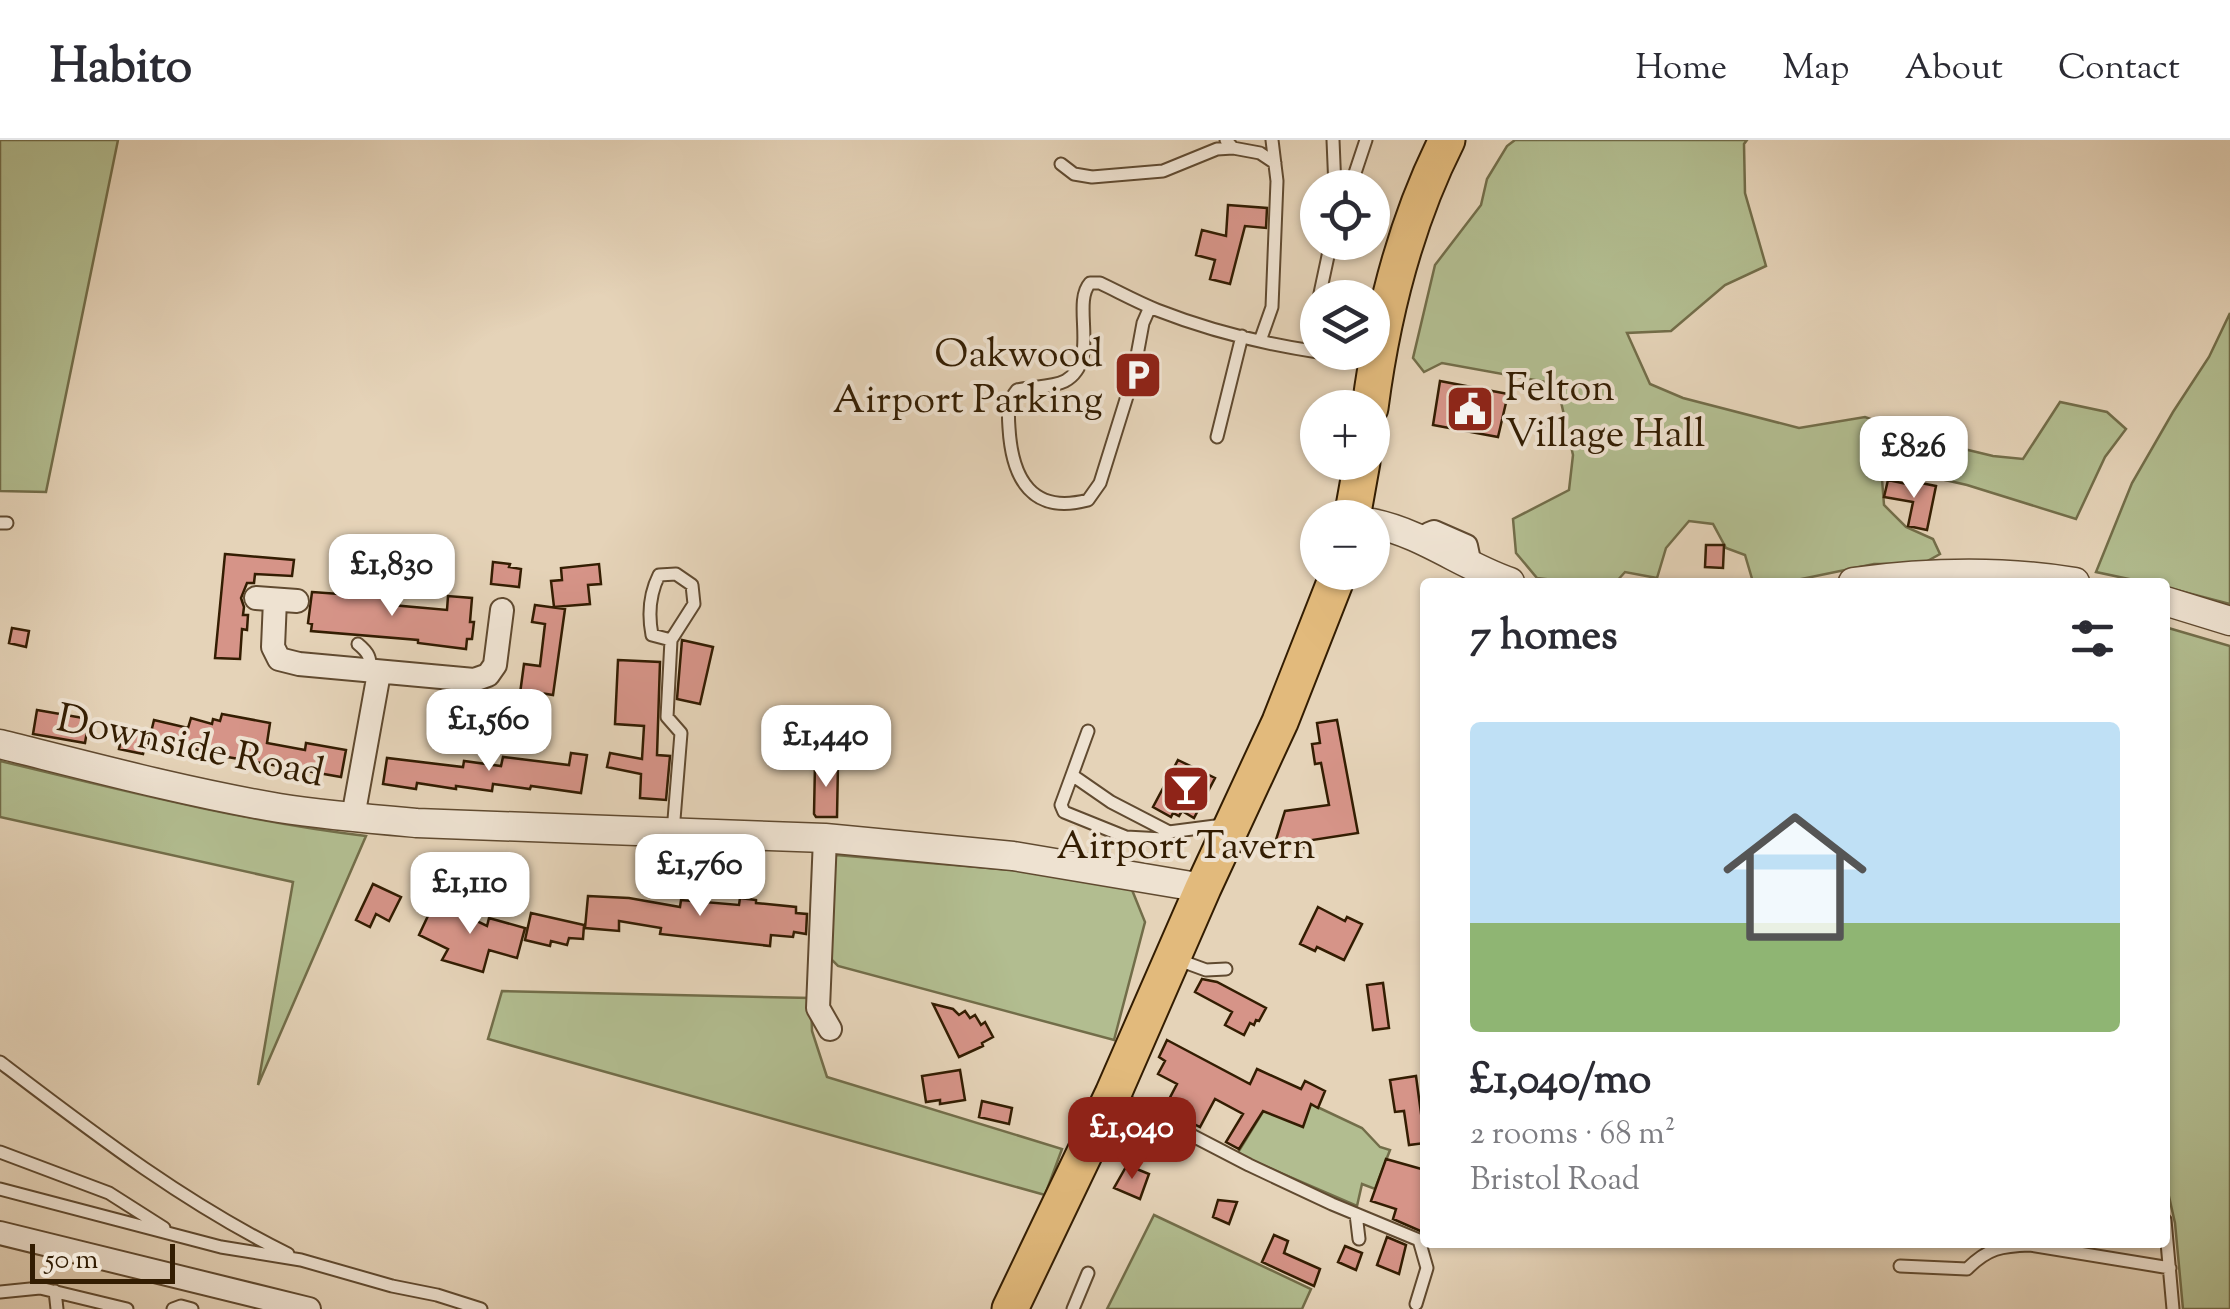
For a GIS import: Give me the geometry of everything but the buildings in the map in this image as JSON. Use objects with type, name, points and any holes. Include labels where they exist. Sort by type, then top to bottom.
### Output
[{"type":"highway","points":[[1390,300],[1430,172],[1446,140]]},
{"type":"highway","points":[[1010,1309],[1105,1147],[1113,1094],[1280,722],[1332,590]]},
{"type":"street","points":[[1390,528],[1501,578]]},
{"type":"street","points":[[1907,578],[1996,573],[2040,578]]},
{"type":"street","points":[[276,599],[273,647],[279,658],[299,664],[474,680],[488,675],[495,665],[502,610]]},
{"type":"street","points":[[2170,603],[2230,621]]},
{"type":"street","points":[[353,817],[375,672]]},
{"type":"street","name":"Downside Road","points":[[0,744],[278,808],[353,817],[417,823],[825,838],[1012,856],[1203,888]]},
{"type":"street","points":[[825,838],[818,1008],[830,1029]]},
{"type":"street","points":[[0,1233],[308,1309]]},
{"type":"lane","points":[[1260,341],[1272,307],[1277,180],[1272,140]]},
{"type":"lane","points":[[1333,140],[1335,170]]},
{"type":"lane","points":[[1356,170],[1366,140]]},
{"type":"lane","points":[[1060,164],[1074,174],[1092,177],[1163,172],[1230,144],[1260,153],[1275,163]]},
{"type":"lane","points":[[1150,307],[1100,483],[1088,500],[1070,505],[1050,503],[1034,495],[1014,464],[1010,398],[1017,390],[1048,386],[1075,372],[1085,336],[1082,298],[1090,283],[1100,283],[1150,307],[1242,336],[1300,348]]},
{"type":"lane","points":[[1216,437],[1242,336]]},
{"type":"lane","points":[[672,640],[652,634],[649,618],[652,589],[658,575],[676,574],[692,585],[694,604],[672,640],[667,717],[681,732],[673,832]]},
{"type":"lane","points":[[358,644],[371,658],[375,672]]},
{"type":"lane","points":[[1088,730],[1061,804],[1064,812],[1126,837],[1163,839],[1169,832]]},
{"type":"lane","points":[[1072,774],[1112,802],[1169,832],[1232,824]]},
{"type":"lane","points":[[1172,957],[1206,970],[1226,970]]},
{"type":"lane","points":[[0,1062],[190,1200],[301,1260]]},
{"type":"lane","points":[[1113,1094],[1248,1165],[1419,1240],[1420,1244]]},
{"type":"lane","points":[[0,1139],[4,1153],[109,1193],[176,1235]]},
{"type":"lane","points":[[0,1189],[220,1247],[301,1260],[482,1309]]},
{"type":"lane","points":[[1356,1214],[1359,1239]]},
{"type":"lane","points":[[1416,1304],[1426,1268],[1421,1248]]},
{"type":"lane","points":[[1900,1266],[1968,1269],[1982,1253],[1999,1248]]},
{"type":"lane","points":[[2043,1248],[2170,1268]]},
{"type":"lane","points":[[2168,1248],[2174,1309]]},
{"type":"lane","points":[[1073,1309],[1088,1272]]},
{"type":"lane","points":[[0,1292],[40,1288],[128,1309]]},
{"type":"lane","points":[[55,1291],[56,1309]]},
{"type":"lane","points":[[174,1309],[192,1309]]},
{"type":"green space","points":[[0,140],[118,140],[46,492],[0,491]]},
{"type":"green space","points":[[1515,140],[1747,140],[1745,193],[1766,266],[1725,285],[1671,331],[1627,333],[1650,384],[1683,398],[1799,428],[1865,417],[1939,443],[2023,459],[2060,402],[2107,412],[2126,429],[2105,457],[2076,519],[1967,485],[1892,468],[1882,479],[1884,505],[1906,527],[1933,539],[1940,554],[1922,564],[1874,564],[1806,578],[1752,578],[1745,555],[1726,548],[1713,524],[1689,521],[1666,548],[1657,578],[1625,572],[1620,578],[1537,578],[1516,553],[1513,519],[1569,490],[1573,455],[1557,384],[1442,363],[1424,372],[1413,358],[1435,265],[1481,205],[1487,179]]},
{"type":"green space","points":[[2230,313],[2230,604],[2170,588],[2170,578],[2124,578],[2096,572],[2132,483],[2209,357]]},
{"type":"green space","points":[[2170,628],[2230,646],[2230,1309],[2183,1309],[2170,1201]]},
{"type":"green space","points":[[0,761],[228,813],[366,836],[258,1085],[293,882],[0,817]]},
{"type":"green space","points":[[836,855],[1128,880],[1145,922],[1114,1040],[838,966],[826,954]]},
{"type":"green space","points":[[502,991],[811,998],[812,1031],[827,1077],[1062,1149],[1045,1195],[488,1039]]},
{"type":"green space","points":[[1311,1104],[1362,1128],[1380,1147],[1390,1150],[1375,1189],[1362,1184],[1357,1206],[1237,1154],[1264,1110]]},
{"type":"green space","points":[[1154,1215],[1311,1289],[1302,1309],[1107,1309]]},
{"type":"place","name":"Oakwood Airport Parking","points":[[1138,375]]},
{"type":"place","name":"Felton Village Hall","points":[[1470,409]]},
{"type":"place","name":"Airport Tavern","points":[[1186,789]]}]
